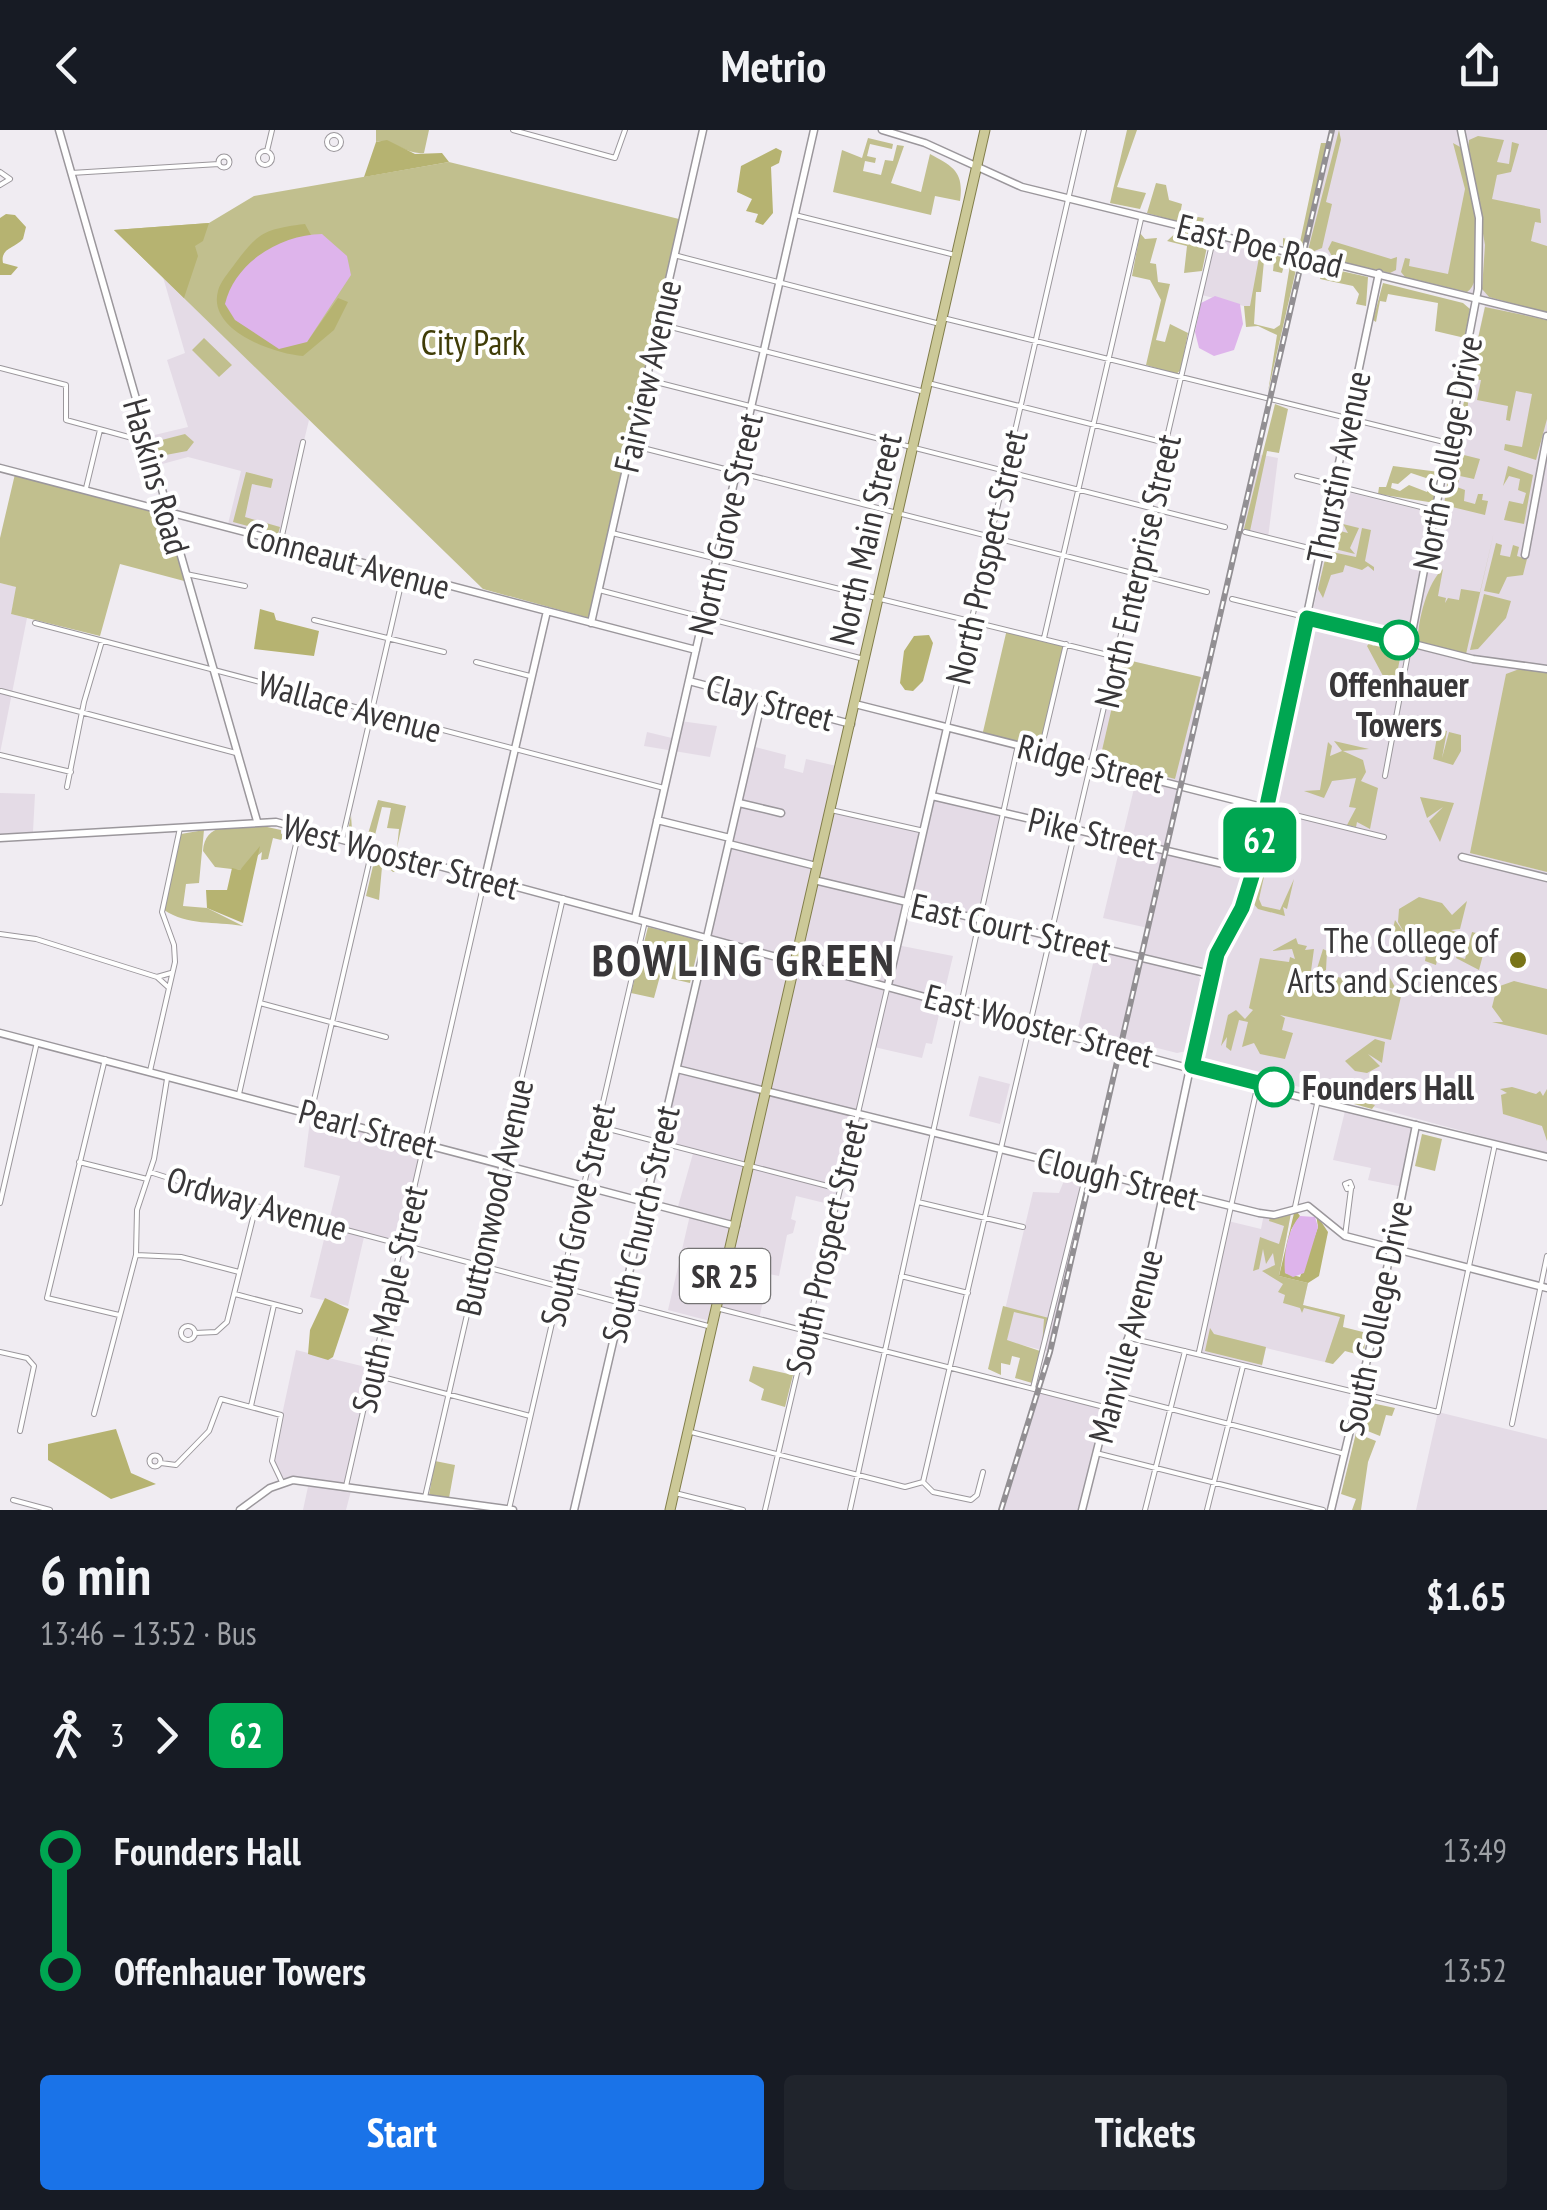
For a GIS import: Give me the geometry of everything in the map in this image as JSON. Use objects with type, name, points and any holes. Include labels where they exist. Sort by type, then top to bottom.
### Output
[{"type":"main road","name":"North Main Street","points":[[794,960],[856,704],[985,130]]},
{"type":"main road","name":"SR 25","points":[[670,1510],[794,960]]},
{"type":"street","name":"Haskins Road","points":[[58,130],[257,821]]},
{"type":"street","points":[[267,151],[272,130]]},
{"type":"street","points":[[513,130],[615,158],[625,130]]},
{"type":"street","name":"Fairview Avenue","points":[[591,622],[704,130]]},
{"type":"street","name":"North Grove Street","points":[[635,918],[814,130]]},
{"type":"street","name":"East Poe Road","points":[[882,130],[926,143],[1022,187],[1547,316]]},
{"type":"street","name":"North Prospect Street","points":[[888,984],[1084,130]]},
{"type":"street","name":"North College Drive","points":[[1385,776],[1476,298],[1479,218],[1460,130]]},
{"type":"street","points":[[71,173],[219,164]]},
{"type":"street","points":[[0,172],[10,179],[0,185]]},
{"type":"street","points":[[795,215],[957,256]]},
{"type":"street","points":[[1044,638],[1142,216]]},
{"type":"street","name":"North Enterprise Street","points":[[922,1482],[1215,234]]},
{"type":"street","points":[[674,255],[1449,443]]},
{"type":"street","name":"Thurstin Avenue","points":[[1192,1066],[1210,974],[1242,908],[1253,870],[1379,274]]},
{"type":"street","points":[[658,324],[927,388],[1022,406],[1166,443]]},
{"type":"street","points":[[0,368],[66,385],[64,418],[148,442]]},
{"type":"street","points":[[646,380],[1225,527]]},
{"type":"street","points":[[86,490],[100,430]]},
{"type":"street","points":[[1525,555],[1547,436]]},
{"type":"street","points":[[280,542],[303,442]]},
{"type":"street","points":[[631,445],[1206,592]]},
{"type":"street","name":"Conneaut Avenue","points":[[0,468],[696,650]]},
{"type":"street","points":[[1297,476],[1436,511]]},
{"type":"street","points":[[1244,532],[1320,551]]},
{"type":"street","points":[[612,533],[1116,657]]},
{"type":"street","points":[[186,574],[245,586]]},
{"type":"street","points":[[342,840],[404,574]]},
{"type":"street","points":[[599,590],[866,659]]},
{"type":"street","points":[[1232,599],[1473,660],[1547,669]]},
{"type":"street","points":[[485,878],[547,611]]},
{"type":"street","points":[[314,620],[444,652]]},
{"type":"street","name":"Wallace Avenue","points":[[35,623],[665,789]]},
{"type":"street","points":[[67,787],[102,640]]},
{"type":"street","points":[[1041,750],[1066,644]]},
{"type":"street","points":[[476,662],[532,677]]},
{"type":"street","name":"Clay Street","points":[[690,681],[851,724]]},
{"type":"street","points":[[1363,686],[1400,694]]},
{"type":"street","points":[[1,691],[236,753]]},
{"type":"street","name":"South Church Street","points":[[574,1510],[762,700]]},
{"type":"street","name":"Ridge Street","points":[[856,704],[1384,838]]},
{"type":"street","points":[[850,1510],[1018,744]]},
{"type":"street","points":[[0,754],[70,772]]},
{"type":"street","name":"Pike Street","points":[[932,796],[1253,870]]},
{"type":"street","points":[[738,802],[781,814]]},
{"type":"street","points":[[831,810],[924,832]]},
{"type":"street","points":[[657,820],[816,866]]},
{"type":"street","name":"West Wooster Street","points":[[0,838],[257,821],[300,828],[794,960]]},
{"type":"street","points":[[150,1071],[175,948],[162,916],[180,828]]},
{"type":"street","points":[[239,1094],[300,828]]},
{"type":"street","points":[[311,1113],[372,848]]},
{"type":"street","points":[[1462,857],[1547,878]]},
{"type":"street","name":"South Maple Street","points":[[346,1486],[485,878]]},
{"type":"street","name":"East Court Street","points":[[813,880],[1210,974]]},
{"type":"street","name":"Buttonwood Avenue","points":[[426,1497],[563,898]]},
{"type":"street","name":"South Grove Street","points":[[511,1510],[645,920]]},
{"type":"street","points":[[0,934],[36,939],[157,977],[168,988]]},
{"type":"street","name":"East Wooster Street","points":[[794,960],[1547,1157]]},
{"type":"street","points":[[157,977],[171,973]]},
{"type":"street","name":"South Prospect Street","points":[[765,1510],[888,984]]},
{"type":"street","points":[[260,1003],[386,1036]]},
{"type":"street","name":"Pearl Street","points":[[0,1033],[736,1226]]},
{"type":"street","points":[[0,1204],[2,1181],[37,1042]]},
{"type":"street","points":[[105,1060],[47,1298],[121,1316]]},
{"type":"street","name":"Manville Avenue","points":[[1082,1510],[1129,1338],[1192,1066]]},
{"type":"street","name":"Clough Street","points":[[677,1069],[1231,1206],[1274,1215],[1295,1206]]},
{"type":"street","points":[[94,1414],[136,1256],[137,1210],[150,1172],[168,1075]]},
{"type":"street","points":[[1198,1355],[1258,1084]]},
{"type":"street","points":[[1318,1099],[1295,1206],[1314,1208],[1333,1230],[1345,1236],[1544,1287]]},
{"type":"street","name":"South College Drive","points":[[1331,1510],[1360,1394],[1416,1124]]},
{"type":"street","points":[[597,1126],[840,1189]]},
{"type":"street","points":[[1129,1338],[1438,1412],[1495,1144]]},
{"type":"street","name":"Ordway Avenue","points":[[78,1162],[147,1178]]},
{"type":"street","points":[[1032,1389],[1086,1170]]},
{"type":"street","name":"Ordway Avenue","points":[[150,1172],[256,1206],[713,1328]]},
{"type":"street","points":[[1345,1236],[1350,1189]]},
{"type":"street","points":[[918,1202],[1023,1227]]},
{"type":"street","points":[[195,1333],[221,1329],[241,1273],[256,1206]]},
{"type":"street","points":[[136,1256],[182,1257],[241,1273]]},
{"type":"street","points":[[1512,1424],[1544,1287],[1547,1256]]},
{"type":"street","points":[[901,1276],[968,1293]]},
{"type":"street","points":[[235,1294],[300,1311]]},
{"type":"street","points":[[250,1406],[274,1305]]},
{"type":"street","points":[[717,1309],[1108,1408]]},
{"type":"street","points":[[1145,1510],[1185,1351]]},
{"type":"street","points":[[0,1352],[26,1358],[34,1366],[20,1432]]},
{"type":"street","points":[[1207,1510],[1243,1366]]},
{"type":"street","points":[[371,1374],[530,1416]]},
{"type":"street","points":[[1111,1394],[1345,1454]]},
{"type":"street","points":[[161,1463],[176,1465],[204,1437],[221,1399],[280,1415],[272,1464],[282,1482]]},
{"type":"street","points":[[689,1431],[905,1487],[922,1482],[933,1492],[970,1500],[977,1495],[983,1472]]},
{"type":"street","points":[[1096,1453],[1323,1510]]},
{"type":"street","points":[[240,1510],[282,1482],[346,1486],[511,1510]]},
{"type":"street","points":[[674,1493],[743,1510]]},
{"type":"street","points":[[12,1500],[50,1510]]},
{"type":"shaded area","points":[[1332,130],[1547,130],[1547,316],[1303,256]]},
{"type":"shaded area","points":[[387,140],[415,154],[442,153],[449,162],[364,177],[376,142]]},
{"type":"shaded area","points":[[776,148],[782,151],[779,163],[771,167],[773,213],[763,225],[755,222],[758,214],[746,211],[752,199],[737,192],[741,166]]},
{"type":"shaded area","points":[[15,215],[26,227],[23,239],[6,251],[3,258],[3,263],[18,267],[11,275],[0,275],[0,218]]},
{"type":"shaded area","points":[[209,223],[203,241],[195,246],[198,256],[184,298],[114,230]]},
{"type":"shaded area","points":[[305,224],[311,235],[287,241],[307,342],[338,298],[348,302],[334,330],[303,356],[276,351],[246,338],[223,318],[217,305],[223,281],[256,239],[271,230]]},
{"type":"shaded area","points":[[322,234],[347,256],[351,275],[307,342],[279,349],[235,320],[225,304],[230,289],[249,264],[275,246]]},
{"type":"shaded area","points":[[1217,237],[1265,249],[1251,308],[1202,295]]},
{"type":"shaded area","points":[[163,277],[309,420],[280,541],[227,528],[241,471],[188,457],[155,466],[146,437],[188,427],[167,360],[185,353]]},
{"type":"shaded area","points":[[1215,296],[1240,304],[1243,324],[1234,350],[1214,356],[1199,348],[1195,332],[1201,303]]},
{"type":"shaded area","points":[[1485,305],[1547,320],[1547,1154],[1203,1061],[1216,970],[1143,954],[1148,928],[1103,918],[1137,776],[1092,764],[1116,657],[1206,679],[1167,849],[1225,863],[1238,804],[1269,813],[1339,490],[1440,515]]},
{"type":"shaded area","points":[[1257,454],[1278,458],[1268,538],[1240,531]]},
{"type":"shaded area","points":[[0,583],[17,587],[11,614],[27,618],[0,753]]},
{"type":"shaded area","points":[[260,609],[274,613],[276,620],[319,631],[314,656],[254,649]]},
{"type":"shaded area","points":[[929,635],[933,643],[923,681],[913,691],[905,690],[900,683],[904,651],[914,636]]},
{"type":"shaded area","points":[[680,721],[717,726],[710,757],[644,746],[647,732],[676,739]]},
{"type":"shaded area","points":[[751,746],[786,755],[784,768],[803,773],[806,759],[841,767],[831,809],[923,831],[932,796],[1003,812],[978,920],[908,903],[897,945],[953,956],[932,1044],[926,1043],[922,1058],[874,1047],[837,1206],[796,1196],[791,1219],[796,1221],[793,1233],[787,1235],[779,1276],[769,1274],[759,1319],[718,1309],[714,1322],[668,1310],[690,1215],[677,1210],[694,1150],[659,1141]]},
{"type":"shaded area","points":[[0,793],[35,794],[33,832],[0,834]]},
{"type":"shaded area","points":[[260,846],[243,923],[207,908],[206,890],[227,890],[232,868],[240,870]]},
{"type":"shaded area","points":[[1096,951],[1198,975],[1202,984],[1187,1051],[1177,1053],[1078,1028]]},
{"type":"shaded area","points":[[979,1076],[1010,1084],[1000,1124],[969,1116]]},
{"type":"shaded area","points":[[1346,1107],[1416,1125],[1403,1187],[1368,1180],[1371,1168],[1333,1160]]},
{"type":"shaded area","points":[[311,1113],[424,1143],[401,1244],[328,1225],[340,1176],[304,1167]]},
{"type":"shaded area","points":[[1070,1166],[1093,1171],[1050,1352],[998,1339],[1033,1192],[1059,1193]]},
{"type":"shaded area","points":[[1295,1209],[1300,1216],[1291,1230],[1285,1273],[1300,1277],[1318,1227],[1316,1214],[1328,1232],[1319,1276],[1308,1283],[1279,1276]]},
{"type":"shaded area","points":[[1291,1213],[1279,1276],[1308,1283],[1303,1305],[1345,1315],[1333,1364],[1266,1348],[1261,1370],[1198,1355],[1228,1221],[1261,1229],[1264,1214]]},
{"type":"shaded area","points":[[1300,1216],[1315,1217],[1318,1227],[1304,1273],[1293,1277],[1285,1273],[1286,1250]]},
{"type":"shaded area","points":[[327,1227],[364,1237],[348,1306],[310,1297]]},
{"type":"shaded area","points":[[325,1298],[349,1309],[333,1357],[328,1360],[308,1354],[310,1330]]},
{"type":"shaded area","points":[[296,1350],[374,1369],[346,1486],[352,1487],[346,1510],[303,1510],[309,1482],[282,1482],[272,1461]]},
{"type":"shaded area","points":[[1040,1391],[1108,1408],[1082,1510],[1001,1510]]},
{"type":"shaded area","points":[[1438,1412],[1547,1439],[1547,1510],[1416,1510]]},
{"type":"shaded area","points":[[116,1429],[131,1473],[156,1484],[111,1499],[48,1460],[48,1444]]},
{"type":"green space","points":[[376,130],[429,130],[424,153],[376,142]]},
{"type":"green space","points":[[1127,130],[1137,130],[1117,187],[1146,193],[1140,209],[1110,203]]},
{"type":"green space","points":[[1339,130],[1341,140],[1326,202],[1332,204],[1322,248],[1307,254]]},
{"type":"green space","points":[[1478,136],[1504,140],[1497,162],[1509,164],[1512,142],[1519,144],[1511,172],[1497,175],[1492,199],[1540,209],[1541,223],[1535,222],[1531,241],[1547,246],[1547,313],[1489,297],[1482,289],[1485,245],[1468,149],[1469,140]]},
{"type":"green space","points":[[868,138],[893,144],[892,149],[870,144],[867,156],[876,158],[875,163],[865,161],[863,171],[881,175],[885,160],[893,161],[897,145],[904,146],[891,183],[921,192],[930,154],[956,172],[960,201],[935,196],[931,215],[833,192],[842,150],[862,158]]},
{"type":"green space","points":[[1321,143],[1328,143],[1301,253],[1283,248],[1283,238],[1300,242]]},
{"type":"green space","points":[[1453,143],[1462,148],[1476,224],[1477,267],[1474,283],[1467,292],[1405,277],[1401,272],[1405,258],[1410,259],[1409,266],[1448,274],[1465,189]]},
{"type":"green space","name":"City Park","points":[[449,162],[679,219],[589,618],[483,589],[114,230],[209,223],[254,196]]},
{"type":"green space","points":[[1156,183],[1166,185],[1169,200],[1182,204],[1180,214],[1204,218],[1202,224],[1197,227],[1147,213]]},
{"type":"green space","points":[[1180,229],[1209,237],[1202,271],[1184,273],[1187,246],[1167,241]]},
{"type":"green space","points":[[1140,233],[1145,239],[1157,238],[1150,263],[1156,264],[1158,282],[1170,284],[1156,340],[1165,342],[1170,324],[1188,333],[1181,370],[1176,374],[1146,365],[1161,300],[1150,280],[1132,276]]},
{"type":"green space","points":[[1332,241],[1391,259],[1397,257],[1396,270],[1390,273],[1334,260],[1328,249]]},
{"type":"green space","points":[[1260,252],[1286,258],[1282,273],[1273,271],[1274,261],[1264,261],[1261,292],[1256,292],[1254,324],[1274,329],[1280,325],[1291,259],[1298,261],[1268,392],[1277,335],[1258,326],[1246,327],[1244,306],[1250,306]]},
{"type":"green space","points":[[1323,267],[1368,277],[1366,306],[1356,304],[1359,294],[1353,286],[1320,279]]},
{"type":"green space","points":[[1383,283],[1463,303],[1470,309],[1465,338],[1435,331],[1438,303],[1388,294],[1386,302],[1380,301],[1376,322],[1373,320]]},
{"type":"green space","points":[[1485,307],[1547,320],[1547,419],[1536,460],[1504,450],[1505,444],[1522,447],[1532,394],[1516,391],[1510,421],[1506,420],[1508,406],[1477,400],[1481,380],[1471,379],[1466,420],[1455,442]]},
{"type":"green space","points":[[204,338],[232,365],[219,377],[192,350]]},
{"type":"green space","points":[[1275,404],[1288,409],[1279,453],[1267,451],[1250,531],[1244,529]]},
{"type":"green space","points":[[185,434],[194,442],[187,451],[155,457],[154,442]]},
{"type":"green space","points":[[1452,452],[1480,459],[1474,479],[1460,476],[1457,487],[1465,490],[1464,501],[1475,504],[1478,494],[1483,494],[1482,500],[1488,501],[1485,515],[1444,505]]},
{"type":"green space","points":[[1393,466],[1439,472],[1438,482],[1411,473],[1398,484],[1392,483],[1391,488],[1400,491],[1409,485],[1427,492],[1429,488],[1438,489],[1435,503],[1378,494],[1379,487],[1386,487]]},
{"type":"green space","points":[[1508,466],[1533,475],[1524,524],[1504,520],[1509,501],[1523,504],[1526,493],[1518,490],[1520,479],[1509,476],[1503,486]]},
{"type":"green space","points":[[246,472],[273,479],[271,488],[252,484],[245,517],[280,527],[278,534],[233,522]]},
{"type":"green space","points":[[15,474],[168,512],[188,582],[120,564],[100,636],[11,614],[16,587],[0,583],[0,538]]},
{"type":"green space","points":[[1340,490],[1344,492],[1336,530],[1348,533],[1343,524],[1359,528],[1350,548],[1355,554],[1327,547]]},
{"type":"green space","points":[[1362,528],[1371,530],[1365,561],[1374,571],[1368,566],[1362,570],[1345,565],[1343,572],[1331,575],[1323,598],[1318,589],[1327,551],[1356,557]]},
{"type":"green space","points":[[1494,532],[1466,654],[1418,642],[1424,604],[1443,569],[1438,596],[1446,598],[1445,603],[1448,598],[1459,600],[1461,589],[1480,592]]},
{"type":"green space","points":[[1496,543],[1502,545],[1500,555],[1510,557],[1513,545],[1519,547],[1517,556],[1527,559],[1523,575],[1507,577],[1499,594],[1484,591]]},
{"type":"green space","points":[[1484,594],[1511,601],[1506,618],[1478,649],[1470,650]]},
{"type":"green space","points":[[1007,629],[1066,644],[1041,750],[982,736]]},
{"type":"green space","points":[[1373,639],[1378,640],[1372,646],[1384,642],[1402,648],[1395,684],[1390,689],[1367,646]]},
{"type":"green space","points":[[1123,659],[1201,677],[1175,779],[1100,759]]},
{"type":"green space","points":[[1522,668],[1547,672],[1547,872],[1470,853],[1506,674]]},
{"type":"green space","points":[[1422,725],[1447,731],[1442,758],[1449,732],[1461,735],[1461,751],[1453,765],[1433,759],[1437,737],[1420,732]]},
{"type":"green space","points":[[1334,741],[1369,749],[1343,751],[1363,760],[1366,772],[1361,781],[1378,788],[1370,829],[1357,822],[1356,827],[1347,825],[1356,808],[1349,807],[1356,778],[1332,781],[1324,798],[1304,791],[1320,790],[1328,742],[1332,746],[1330,756],[1342,751]]},
{"type":"green space","points":[[1420,797],[1454,803],[1440,842],[1429,821],[1443,807],[1427,818]]},
{"type":"green space","points":[[378,800],[406,806],[397,848],[399,829],[387,828],[391,808],[382,807],[373,843],[379,847],[347,836],[351,815],[352,830],[368,834]]},
{"type":"green space","points":[[1276,816],[1296,821],[1276,823],[1259,899],[1262,906],[1280,910],[1294,879],[1287,909],[1283,907],[1285,916],[1258,909],[1252,902],[1271,820]]},
{"type":"green space","points":[[258,825],[281,830],[281,834],[287,831],[281,840],[273,838],[268,859],[261,860],[262,852],[240,870],[215,867],[203,851],[205,841],[215,830]]},
{"type":"green space","points":[[204,830],[199,883],[186,884],[183,906],[207,908],[243,926],[192,921],[164,910],[181,834]]},
{"type":"green space","points":[[376,853],[421,865],[387,857],[409,864],[405,871],[393,872],[385,865],[383,856],[379,900],[366,896]]},
{"type":"green space","points":[[1419,897],[1442,903],[1452,915],[1467,901],[1460,929],[1451,930],[1459,933],[1454,955],[1447,936],[1437,941],[1438,948],[1430,943],[1439,951],[1436,965],[1425,961],[1427,949],[1415,947],[1410,956],[1415,939],[1408,936],[1401,946],[1389,945],[1395,920],[1405,934],[1398,922],[1399,909]]},
{"type":"green space","points":[[648,927],[700,940],[690,983],[660,976],[654,998],[631,993]]},
{"type":"green space","points":[[1472,932],[1488,936],[1479,970],[1456,958],[1464,934],[1459,957],[1465,959]]},
{"type":"green space","points":[[1296,938],[1298,944],[1307,946],[1305,950],[1314,949],[1311,971],[1316,972],[1323,949],[1327,951],[1326,970],[1320,973],[1364,983],[1384,967],[1396,989],[1370,985],[1402,992],[1391,1040],[1280,1015],[1285,1018],[1282,1030],[1293,1033],[1285,1059],[1260,1054],[1254,1043],[1242,1047],[1248,1022],[1239,1020],[1231,1051],[1226,1047],[1227,1037],[1221,1046],[1228,1015],[1236,1010],[1245,1019],[1253,1010],[1249,1008],[1260,958],[1289,962],[1290,957],[1295,959],[1292,949],[1272,951]]},
{"type":"green space","points":[[1514,981],[1547,989],[1547,1035],[1492,1022],[1503,1022],[1492,1007],[1497,987]]},
{"type":"green space","points":[[1375,1039],[1385,1042],[1382,1063],[1368,1054],[1380,1066],[1367,1073],[1355,1071],[1345,1061]]},
{"type":"green space","points":[[1302,1085],[1335,1094],[1338,1085],[1378,1094],[1376,1103],[1344,1096],[1375,1105],[1372,1109],[1304,1090]]},
{"type":"green space","points":[[1512,1087],[1536,1094],[1540,1091],[1543,1096],[1547,1089],[1547,1141],[1542,1126],[1503,1114],[1501,1095],[1507,1093],[1500,1089]]},
{"type":"green space","points":[[1422,1134],[1442,1139],[1435,1171],[1415,1166]]},
{"type":"green space","points":[[1291,1213],[1279,1276],[1308,1283],[1303,1305],[1345,1315],[1343,1327],[1367,1333],[1363,1356],[1345,1351],[1333,1364],[1325,1362],[1340,1317],[1304,1308],[1302,1313],[1300,1308],[1283,1303],[1285,1295],[1278,1292],[1283,1284],[1262,1271],[1275,1265],[1273,1253],[1266,1264],[1263,1249],[1259,1269],[1253,1271],[1260,1237],[1279,1244],[1284,1226],[1269,1221],[1270,1217]]},
{"type":"green space","points":[[1003,1306],[1049,1318],[1042,1346],[1044,1319],[1014,1312],[1007,1340],[1040,1351],[1032,1383],[1015,1378],[1020,1358],[1012,1356],[1010,1365],[1001,1363],[1001,1375],[988,1369]]},
{"type":"green space","points":[[1210,1328],[1214,1334],[1266,1347],[1262,1365],[1205,1351]]},
{"type":"green space","points":[[753,1366],[793,1375],[785,1407],[761,1400],[764,1389],[749,1381]]},
{"type":"green space","points":[[1362,1401],[1395,1408],[1392,1416],[1386,1415],[1380,1436],[1355,1426]]},
{"type":"green space","points":[[1356,1433],[1376,1441],[1368,1462],[1361,1510],[1352,1510],[1356,1499],[1341,1494]]},
{"type":"green space","points":[[435,1461],[455,1465],[449,1498],[429,1495]]},
{"type":"railway","points":[[1001,1510],[1050,1352],[1332,130]]},
{"type":"bus line","name":"62","points":[[1274,1087],[1238,1074],[1225,1075],[1192,1066],[1210,974],[1242,908],[1252,876],[1307,618],[1399,640]]},
{"type":"place","name":"Offenhauer Towers","points":[[1399,640]]},
{"type":"place","name":"The College of Arts and Sciences","points":[[1518,960]]},
{"type":"place","name":"Founders Hall","points":[[1274,1087]]},
{"type":"district","name":"BOWLING GREEN","points":[[744,959]]}]
